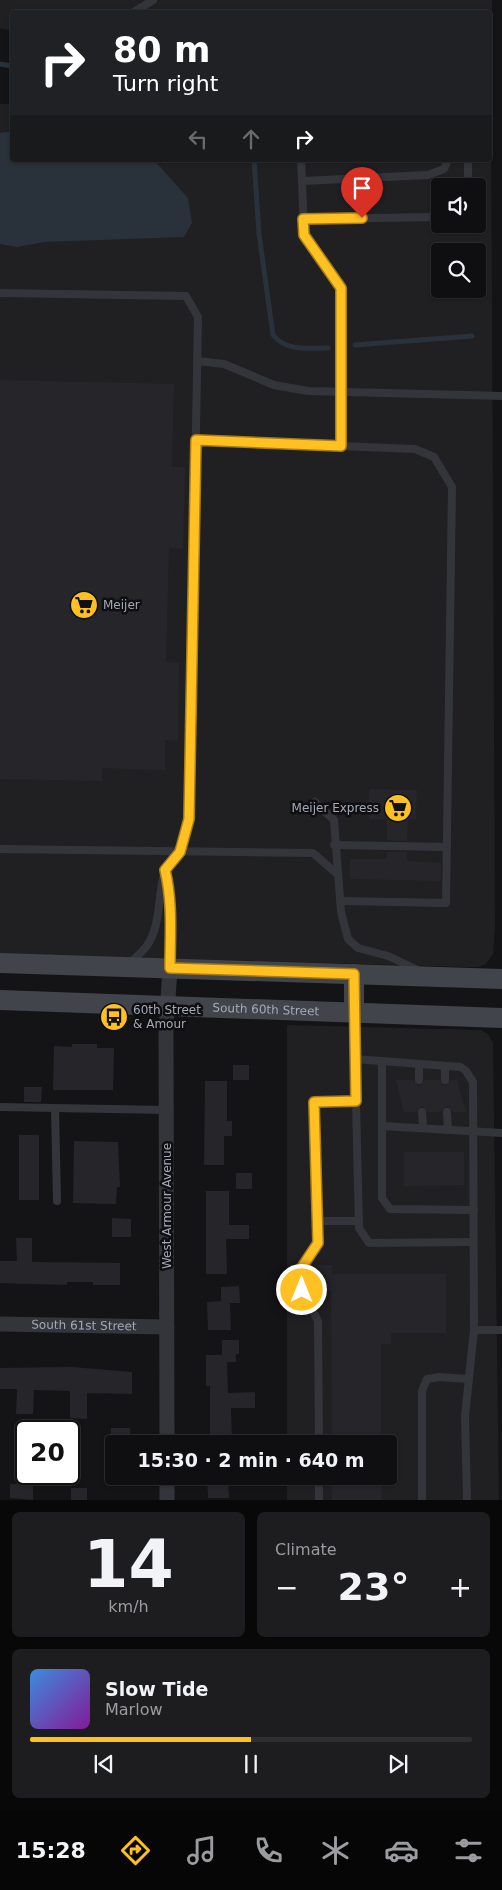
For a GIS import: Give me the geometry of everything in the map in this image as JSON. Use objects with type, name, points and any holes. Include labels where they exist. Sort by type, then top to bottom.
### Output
[{"type":"main road","points":[[0,963],[502,979]]},
{"type":"main road","points":[[354,974],[354,1012]]},
{"type":"main road","name":"South 60th Street","points":[[0,1000],[502,1018]]},
{"type":"street","name":"West Armour Avenue","points":[[167,1435],[166,1028],[170,968]]},
{"type":"street","name":"South 61st Street","points":[[0,1324],[167,1327]]},
{"type":"street","points":[[167,1485],[167,1500]]},
{"type":"lane","points":[[137,10],[152,0]]},
{"type":"lane","points":[[301,162],[304,235],[341,288],[341,446]]},
{"type":"lane","points":[[302,182],[428,175],[444,169],[447,162]]},
{"type":"lane","points":[[468,162],[468,178]]},
{"type":"lane","points":[[303,219],[431,217]]},
{"type":"lane","points":[[0,293],[186,296],[198,317],[189,819],[180,852],[165,870],[160,886],[156,924],[151,938],[145,948],[126,967]]},
{"type":"lane","points":[[198,361],[224,364],[274,385],[308,391],[342,394],[502,396]]},
{"type":"lane","points":[[196,440],[415,449],[434,457],[452,487],[446,903],[341,901]]},
{"type":"lane","points":[[315,802],[334,820],[336,873],[344,929],[348,939],[358,948],[388,956],[433,977]]},
{"type":"lane","points":[[334,845],[447,846]]},
{"type":"lane","points":[[0,849],[313,852],[336,873]]},
{"type":"lane","points":[[165,870],[172,931],[170,968]]},
{"type":"lane","points":[[354,1012],[359,1228],[368,1242],[473,1242]]},
{"type":"lane","points":[[355,1059],[460,1067],[466,1071],[473,1082],[474,1330],[465,1416],[467,1500]]},
{"type":"lane","points":[[382,1061],[382,1198],[385,1205],[390,1209],[474,1210]]},
{"type":"lane","points":[[418,1064],[419,1080]]},
{"type":"lane","points":[[444,1066],[445,1080]]},
{"type":"lane","points":[[319,1435],[318,1321],[302,1290],[302,1267],[318,1243],[314,1102],[356,1101]]},
{"type":"lane","points":[[0,1106],[166,1110]]},
{"type":"lane","points":[[55,1108],[57,1201]]},
{"type":"lane","points":[[422,1112],[423,1128]]},
{"type":"lane","points":[[447,1112],[448,1130]]},
{"type":"lane","points":[[382,1126],[502,1133]]},
{"type":"lane","points":[[316,1221],[359,1221]]},
{"type":"lane","points":[[474,1330],[502,1330]]},
{"type":"lane","points":[[422,1500],[422,1391],[427,1379],[439,1377],[468,1379]]},
{"type":"lane","points":[[319,1485],[319,1500]]},
{"type":"shaded area","points":[[0,0],[492,0],[492,10],[10,10],[10,29],[0,28]]},
{"type":"shaded area","points":[[0,104],[10,104],[10,162],[491,162],[495,926],[493,954],[486,964],[478,967],[0,954]]},
{"type":"shaded area","points":[[10,132],[10,162],[156,162],[188,198],[192,223],[184,237],[44,242],[17,247],[0,244],[0,133]]},
{"type":"shaded area","points":[[287,1025],[480,1030],[488,1034],[493,1043],[499,1500],[287,1500],[287,1485],[397,1485],[397,1435],[287,1435]]},
{"type":"building","name":"Meijer","points":[[0,380],[174,384],[172,467],[185,467],[183,549],[169,548],[166,662],[179,663],[178,741],[165,740],[165,770],[102,768],[102,781],[0,779]]},
{"type":"building","points":[[369,789],[417,790],[416,819],[408,819],[407,841],[387,840],[387,819],[369,820]]},
{"type":"building","points":[[387,852],[407,852],[407,861],[441,863],[441,881],[350,879],[350,859],[387,859]]},
{"type":"building","points":[[72,1044],[97,1044],[97,1048],[114,1048],[113,1090],[53,1090],[54,1046],[72,1047]]},
{"type":"building","points":[[233,1065],[249,1065],[249,1080],[233,1080]]},
{"type":"building","points":[[396,1080],[413,1080],[419,1086],[425,1080],[439,1080],[445,1086],[451,1080],[457,1080],[466,1112],[453,1112],[447,1106],[441,1112],[428,1112],[422,1106],[416,1112],[404,1112]]},
{"type":"building","points":[[205,1081],[227,1081],[227,1121],[232,1121],[232,1136],[224,1136],[224,1165],[204,1165]]},
{"type":"building","points":[[24,1087],[42,1087],[41,1102],[24,1102]]},
{"type":"building","points":[[19,1135],[39,1135],[39,1200],[19,1200]]},
{"type":"building","points":[[74,1141],[118,1142],[120,1187],[117,1187],[116,1204],[73,1203]]},
{"type":"building","points":[[404,1152],[464,1152],[464,1185],[404,1186]]},
{"type":"building","points":[[236,1173],[252,1173],[252,1189],[236,1189]]},
{"type":"building","points":[[206,1191],[229,1191],[229,1225],[249,1225],[249,1239],[226,1239],[227,1274],[206,1274]]},
{"type":"building","points":[[112,1218],[131,1219],[131,1237],[112,1237]]},
{"type":"building","points":[[16,1238],[32,1238],[32,1262],[120,1263],[120,1285],[93,1285],[93,1282],[67,1282],[67,1285],[0,1283],[0,1261],[17,1261]]},
{"type":"building","points":[[311,1265],[332,1265],[332,1274],[446,1274],[446,1333],[391,1333],[391,1344],[381,1344],[381,1435],[332,1435],[331,1291],[311,1291]]},
{"type":"building","points":[[239,1286],[240,1303],[230,1303],[231,1330],[208,1330],[207,1302],[221,1301],[221,1287]]},
{"type":"building","points":[[222,1340],[239,1340],[239,1354],[236,1354],[236,1362],[227,1362],[228,1393],[255,1392],[255,1408],[231,1408],[232,1435],[210,1435],[210,1386],[206,1386],[206,1355],[222,1355]]},
{"type":"building","points":[[72,1367],[132,1372],[132,1394],[87,1393],[87,1419],[70,1418],[70,1391],[34,1390],[33,1414],[16,1414],[17,1389],[0,1389],[0,1368]]},
{"type":"building","points":[[111,1428],[130,1428],[130,1435],[111,1435]]},
{"type":"building","points":[[10,1484],[33,1485],[33,1500],[10,1498]]},
{"type":"building","points":[[207,1485],[228,1485],[229,1498],[208,1498]]},
{"type":"building","points":[[332,1485],[381,1485],[382,1500],[332,1500]]},
{"type":"building","points":[[71,1488],[87,1488],[87,1500],[71,1500]]},
{"type":"waterway","points":[[0,64],[10,66]]},
{"type":"waterway","points":[[254,162],[259,234],[273,335],[291,347],[328,348]]},
{"type":"waterway","points":[[355,345],[472,336]]},
{"type":"place","name":"Meijer","points":[[84,605]]},
{"type":"place","name":"Meijer Express","points":[[398,808]]},
{"type":"place","name":"60th Street & Amour","points":[[114,1017]]},
{"type":"route","points":[[302,1290],[302,1267],[318,1243],[314,1102],[356,1101],[354,974],[170,968],[172,931],[165,870],[180,852],[189,819],[196,440],[341,446],[341,288],[304,235],[303,219],[362,218]]}]
